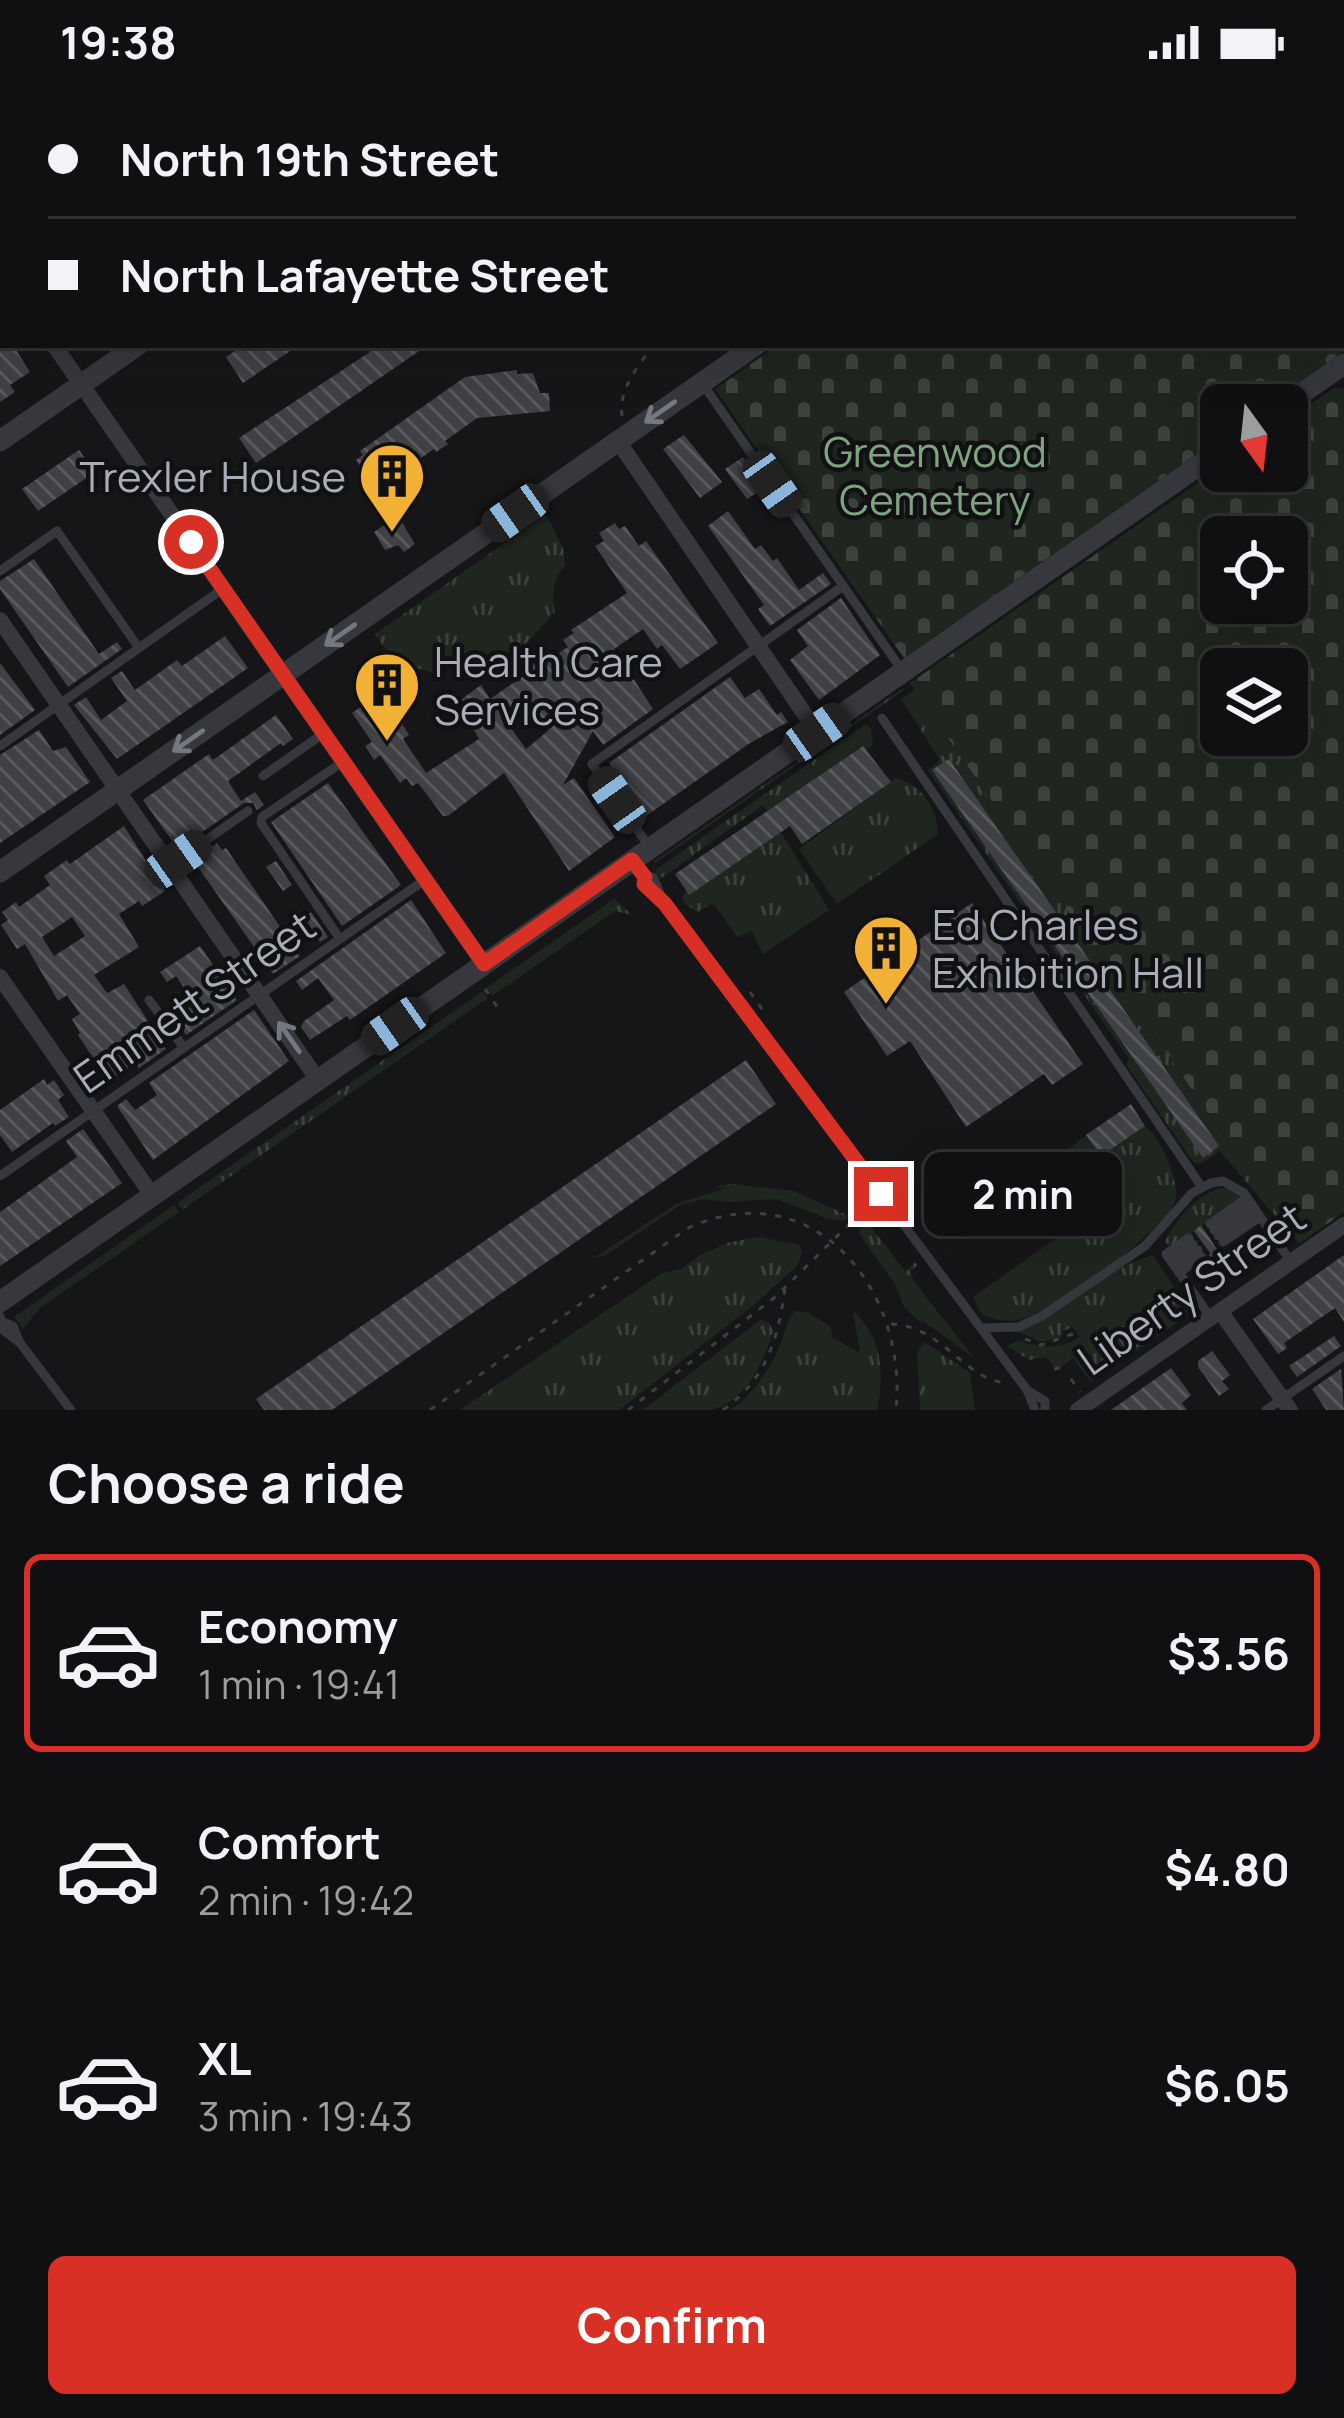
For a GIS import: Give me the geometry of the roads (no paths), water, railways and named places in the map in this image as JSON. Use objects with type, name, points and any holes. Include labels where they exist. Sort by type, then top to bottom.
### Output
[{"type":"street","points":[[56,348],[484,964]]},
{"type":"street","points":[[0,441],[134,348]]},
{"type":"street","points":[[0,872],[622,432],[752,348]]},
{"type":"street","points":[[1308,389],[1344,364]]},
{"type":"street","points":[[622,432],[817,732]]},
{"type":"street","points":[[2,1314],[152,1195],[484,964],[643,862],[817,732],[1200,465]]},
{"type":"street","points":[[0,620],[318,1080]]},
{"type":"street","points":[[0,977],[6,997],[152,1195]]},
{"type":"street","name":"Liberty Street","points":[[1079,1401],[1344,1225]]},
{"type":"street","points":[[1216,1314],[1286,1404]]},
{"type":"lane","points":[[702,382],[903,672]]},
{"type":"lane","points":[[0,571],[57,531],[139,648]]},
{"type":"lane","points":[[844,586],[592,764],[665,904],[1024,1385],[1035,1410]]},
{"type":"lane","points":[[0,746],[224,588]]},
{"type":"lane","points":[[881,718],[1201,1186]]},
{"type":"lane","points":[[263,776],[324,733]]},
{"type":"lane","points":[[340,939],[261,823],[262,817],[344,761]]},
{"type":"lane","points":[[169,866],[248,811]]},
{"type":"lane","name":"Emmett Street","points":[[4,1173],[426,879]]},
{"type":"lane","points":[[149,1000],[184,1048]]},
{"type":"lane","points":[[0,1159],[4,1173]]},
{"type":"lane","points":[[981,1328],[1018,1327],[1042,1316],[1145,1246],[1201,1186],[1223,1181],[1234,1185],[1254,1207],[1291,1262]]},
{"type":"lane","points":[[1254,1207],[1216,1233],[1254,1207]]},
{"type":"lane","points":[[1173,1263],[1195,1247],[1173,1263]]},
{"type":"lane","points":[[1173,1263],[1216,1314]]},
{"type":"lane","points":[[2,1314],[4,1331],[20,1342],[71,1410]]},
{"type":"lane","points":[[1266,1410],[1286,1404],[1344,1356]]},
{"type":"lane","points":[[1024,1385],[1045,1401],[1045,1410]]},
{"type":"place","name":"Trexler House","points":[[392,535]]},
{"type":"place","name":"Health Care Services","points":[[387,744]]},
{"type":"place","name":"Ed Charles Exhibition Hall","points":[[886,1007]]},
{"type":"park label","name":"Greenwood Cemetery","points":[[935,475]]}]
